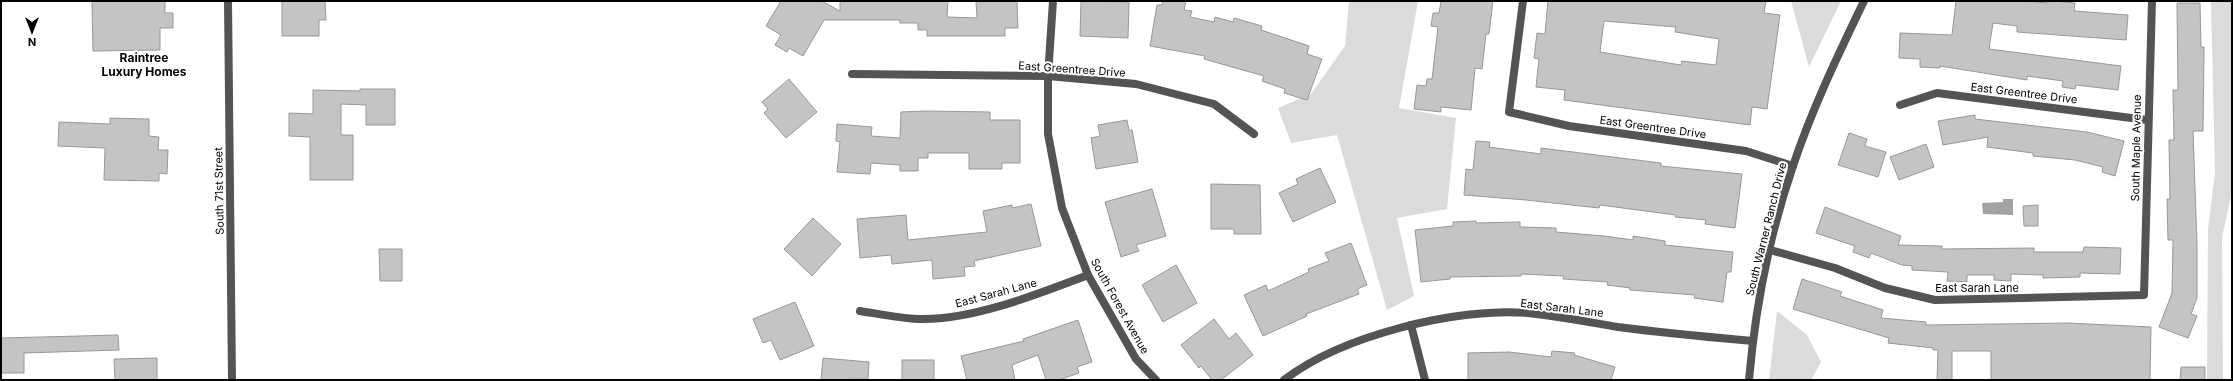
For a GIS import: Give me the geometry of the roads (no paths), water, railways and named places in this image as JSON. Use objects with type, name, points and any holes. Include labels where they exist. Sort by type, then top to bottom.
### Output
[{"type":"street","name":"South 71st Street","points":[[228,1],[232,380]]},
{"type":"street","name":"South Forest Avenue","points":[[1053,1],[1048,76],[1048,134],[1062,208],[1088,275],[1136,359],[1156,380]]},
{"type":"street","name":"East Greentree Drive","points":[[1523,1],[1509,112],[1569,126],[1746,151],[1793,166]]},
{"type":"street","name":"South Warner Ranch Drive","points":[[1749,380],[1753,342],[1770,250],[1793,166],[1834,62],[1864,1]]},
{"type":"street","name":"South Maple Avenue","points":[[2144,295],[2152,1]]},
{"type":"street","name":"East Greentree Drive","points":[[852,74],[1048,76],[1136,84],[1214,104],[1254,134]]},
{"type":"street","name":"East Greentree Drive","points":[[1900,105],[1936,93],[2148,120]]},
{"type":"street","name":"East Sarah Lane","points":[[1770,250],[1835,268],[1885,288],[1935,300],[2144,295]]},
{"type":"street","name":"East Sarah Lane","points":[[860,311],[918,319],[958,315],[1040,293],[1088,275]]},
{"type":"street","name":"East Sarah Lane","points":[[1284,380],[1302,366],[1360,341],[1411,325],[1465,315],[1527,313],[1619,327],[1753,342]]},
{"type":"street","points":[[1411,325],[1425,380]]},
{"type":"district","name":"Raintree Luxury Homes","points":[[144,64]]}]
